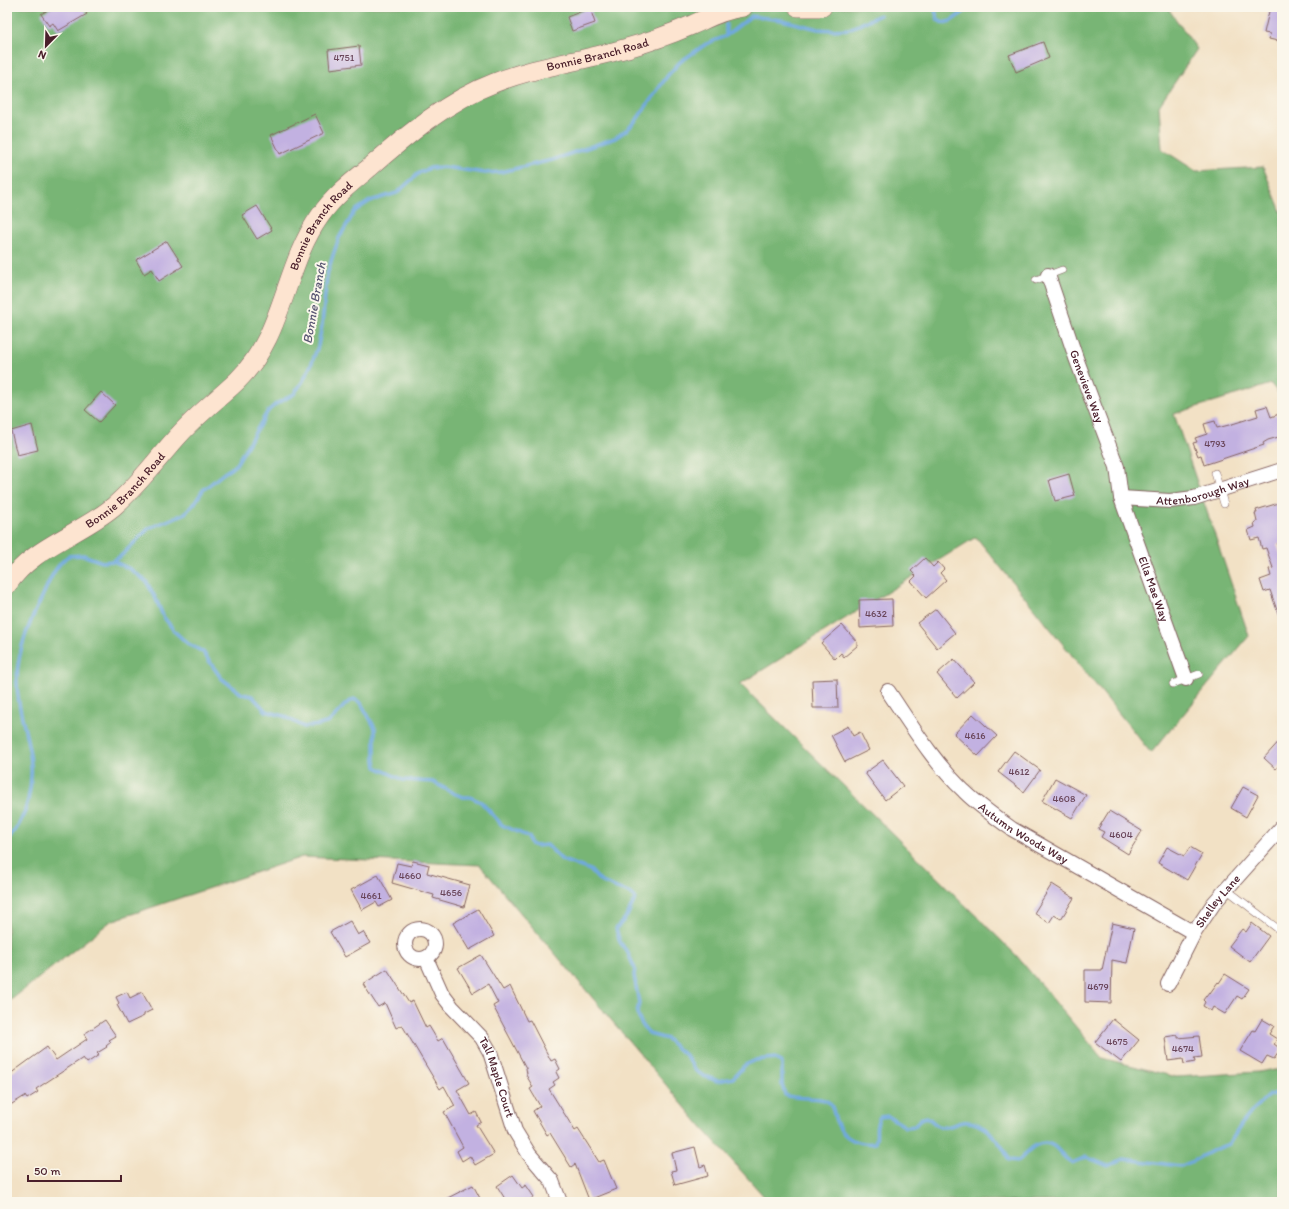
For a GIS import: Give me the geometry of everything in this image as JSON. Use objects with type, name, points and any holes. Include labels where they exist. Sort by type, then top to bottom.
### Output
[{"type":"street","name":"Bonnie Branch Road","points":[[7,585],[25,565],[41,552],[101,517],[134,488],[182,432],[238,380],[254,363],[264,348],[275,325],[300,256],[310,233],[320,217],[350,184],[388,151],[440,111],[470,93],[497,81],[627,48],[691,26],[717,14],[743,7]]},
{"type":"street","points":[[798,7],[822,7]]},
{"type":"street","name":"Genevieve Way","points":[[1042,278],[1076,358],[1117,467],[1121,498]]},
{"type":"street","name":"Attenborough Way","points":[[1121,498],[1170,501],[1222,497],[1282,470]]},
{"type":"street","name":"Ella Mae Way","points":[[1121,498],[1179,682]]},
{"type":"street","name":"Autumn Woods Way","points":[[888,691],[944,770],[963,791],[985,810],[1012,829],[1194,933]]},
{"type":"street","name":"Shelley Lane","points":[[1168,984],[1194,933],[1214,903],[1282,827]]},
{"type":"street","name":"Tall Maple Court","points":[[426,958],[442,994],[452,1007],[482,1038],[490,1052],[515,1131],[525,1149],[552,1181],[560,1202]]},
{"type":"lane","points":[[1042,278],[1062,270]]},
{"type":"lane","points":[[1215,473],[1222,497]]},
{"type":"lane","points":[[1179,682],[1199,674]]},
{"type":"lane","points":[[1226,889],[1282,932]]},
{"type":"green space","points":[[7,7],[1167,7],[1197,49],[1159,106],[1162,149],[1196,171],[1263,167],[1282,214],[1282,398],[1271,384],[1174,414],[1249,636],[1151,753],[976,537],[740,684],[1016,955],[1102,1058],[1176,1077],[1258,1072],[1282,1068],[1282,1201],[769,1202],[700,1125],[480,865],[302,857],[111,921],[7,1003]]},
{"type":"building","points":[[53,7],[82,7],[87,14],[58,31],[53,23],[49,26],[41,14]]},
{"type":"building","points":[[1270,7],[1282,7],[1282,42],[1269,39],[1270,34],[1264,33]]},
{"type":"building","points":[[590,8],[595,23],[572,31],[567,17]]},
{"type":"building","points":[[1043,42],[1049,58],[1016,72],[1009,55]]},
{"type":"building","points":[[359,46],[361,65],[330,69],[328,50]]},
{"type":"building","points":[[315,114],[324,133],[280,154],[271,135]]},
{"type":"building","points":[[257,206],[272,230],[257,239],[242,215]]},
{"type":"building","points":[[167,241],[183,266],[159,281],[152,269],[144,274],[136,260]]},
{"type":"building","points":[[101,392],[115,405],[99,422],[85,410]]},
{"type":"building","points":[[1267,406],[1271,417],[1279,414],[1282,425],[1282,436],[1268,440],[1263,443],[1264,445],[1204,465],[1201,455],[1198,456],[1193,443],[1197,442],[1195,438],[1207,434],[1204,424],[1215,421],[1217,428],[1229,425],[1258,416],[1256,409]]},
{"type":"building","points":[[32,425],[38,450],[17,455],[11,431]]},
{"type":"building","points":[[1069,474],[1075,496],[1055,501],[1049,480]]},
{"type":"building","points":[[1282,502],[1282,542],[1277,544],[1282,560],[1282,619],[1280,619],[1270,590],[1264,592],[1260,580],[1271,576],[1269,569],[1273,568],[1266,548],[1262,549],[1259,538],[1251,540],[1248,530],[1255,527],[1254,523],[1257,522],[1255,513],[1257,513],[1256,510]]},
{"type":"building","points":[[925,558],[933,567],[938,562],[944,569],[940,573],[946,580],[926,598],[911,581],[916,576],[911,571]]},
{"type":"building","points":[[892,599],[893,626],[860,628],[859,600]]},
{"type":"building","points":[[936,609],[955,633],[937,648],[917,623]]},
{"type":"building","points":[[842,625],[857,642],[857,646],[844,657],[841,653],[835,659],[821,643]]},
{"type":"building","points":[[954,659],[974,682],[957,698],[937,674]]},
{"type":"building","points":[[837,679],[838,708],[813,708],[812,680]]},
{"type":"building","points":[[973,714],[997,736],[978,756],[954,734]]},
{"type":"building","points":[[848,726],[853,736],[860,732],[869,750],[845,762],[831,735]]},
{"type":"building","points":[[1282,738],[1282,762],[1276,769],[1264,758]]},
{"type":"building","points":[[1014,751],[1040,770],[1024,792],[998,772]]},
{"type":"building","points":[[883,760],[903,786],[885,800],[865,773]]},
{"type":"building","points":[[1055,778],[1086,795],[1072,818],[1042,801]]},
{"type":"building","points":[[1243,787],[1258,795],[1246,817],[1231,808]]},
{"type":"building","points":[[1109,811],[1142,831],[1128,854],[1101,837],[1104,832],[1098,829]]},
{"type":"building","points":[[1167,847],[1184,856],[1190,847],[1202,854],[1187,880],[1158,863]]},
{"type":"building","points":[[413,861],[429,865],[427,873],[470,885],[464,907],[433,898],[434,895],[392,883],[397,863],[411,866]]},
{"type":"building","points":[[378,875],[392,900],[379,907],[376,902],[362,910],[351,890]]},
{"type":"building","points":[[1052,884],[1074,898],[1061,919],[1054,915],[1049,923],[1034,913]]},
{"type":"building","points":[[478,909],[494,936],[469,950],[453,923]]},
{"type":"building","points":[[350,921],[358,935],[363,932],[370,943],[345,957],[330,932]]},
{"type":"building","points":[[1112,923],[1134,928],[1127,963],[1112,960],[1111,1003],[1085,1002],[1085,970],[1102,970]]},
{"type":"building","points":[[1252,923],[1269,936],[1250,962],[1229,946],[1242,929],[1246,932]]},
{"type":"building","points":[[481,955],[503,990],[510,986],[527,1021],[530,1020],[551,1061],[555,1059],[560,1069],[556,1072],[559,1078],[553,1082],[555,1085],[549,1089],[575,1131],[578,1129],[599,1162],[604,1160],[616,1189],[589,1200],[575,1164],[571,1167],[550,1133],[547,1135],[533,1111],[540,1106],[530,1089],[533,1087],[526,1075],[526,1068],[493,1006],[498,1003],[488,984],[473,993],[458,968]]},
{"type":"building","points":[[387,969],[409,1003],[413,1001],[426,1028],[429,1026],[438,1041],[443,1038],[469,1083],[457,1090],[471,1115],[476,1112],[481,1122],[476,1125],[494,1154],[475,1165],[470,1156],[462,1161],[457,1151],[463,1147],[444,1112],[455,1106],[444,1086],[440,1089],[402,1025],[396,1028],[385,1003],[378,1007],[363,984]]},
{"type":"building","points":[[1225,974],[1249,989],[1242,999],[1237,996],[1225,1014],[1213,1007],[1211,1011],[1203,1006],[1205,1002],[1203,1000],[1218,982],[1219,983]]},
{"type":"building","points":[[127,992],[130,998],[142,992],[152,1010],[144,1014],[144,1016],[127,1024],[117,1005],[119,1003],[116,997]]},
{"type":"building","points":[[1113,1019],[1139,1040],[1121,1062],[1095,1042]]},
{"type":"building","points":[[1262,1019],[1274,1026],[1269,1034],[1277,1039],[1274,1044],[1281,1049],[1274,1059],[1267,1056],[1262,1064],[1240,1051]]},
{"type":"building","points":[[105,1020],[116,1036],[109,1040],[111,1042],[106,1046],[107,1047],[97,1053],[99,1055],[87,1063],[83,1058],[36,1089],[38,1092],[27,1099],[25,1096],[7,1107],[7,1080],[12,1077],[10,1074],[47,1047],[56,1060],[87,1039],[84,1034]]},
{"type":"building","points":[[1178,1035],[1178,1038],[1199,1036],[1202,1057],[1194,1058],[1195,1062],[1184,1064],[1183,1059],[1168,1061],[1165,1037]]},
{"type":"building","points":[[695,1147],[700,1167],[705,1165],[708,1176],[675,1185],[671,1171],[676,1170],[672,1153]]},
{"type":"building","points":[[513,1175],[522,1188],[526,1185],[534,1197],[526,1202],[507,1202],[497,1186]]},
{"type":"building","points":[[473,1185],[482,1202],[440,1202]]},
{"type":"waterway","points":[[934,7],[938,20],[943,23],[951,21],[971,7]]},
{"type":"waterway","name":"Bonnie Branch","points":[[7,840],[14,832],[25,812],[31,777],[30,755],[17,687],[19,657],[28,627],[52,576],[68,556],[83,555],[102,562],[113,561],[122,555],[149,528],[184,514],[194,504],[203,490],[235,466],[268,411],[276,404],[294,394],[311,365],[318,346],[322,325],[327,275],[339,238],[355,211],[370,201],[397,193],[419,173],[430,168],[444,167],[485,173],[501,172],[552,160],[615,138],[628,129],[638,118],[668,75],[680,62],[706,44],[726,36],[751,16],[782,20],[818,29],[833,30],[849,29],[880,15]]},
{"type":"waterway","points":[[726,24],[726,36]]},
{"type":"waterway","points":[[113,561],[130,569],[146,581],[163,616],[175,632],[187,643],[203,652],[221,678],[242,694],[252,696],[266,711],[284,716],[304,727],[319,725],[329,722],[346,704],[354,699],[361,703],[375,728],[376,767],[403,780],[433,782],[453,793],[463,797],[470,797],[481,802],[502,825],[529,837],[531,844],[536,846],[547,845],[562,860],[590,870],[600,881],[631,894],[635,899],[627,916],[616,929],[620,942],[628,953],[635,969],[634,975],[639,1003],[637,1013],[641,1023],[649,1034],[667,1039],[686,1056],[696,1071],[704,1076],[718,1081],[733,1078],[745,1065],[756,1060],[775,1058],[782,1063],[782,1085],[785,1095],[827,1101],[833,1108],[836,1120],[843,1133],[847,1137],[858,1142],[875,1143],[876,1127],[880,1117],[888,1116],[906,1127],[915,1126],[920,1119],[927,1117],[940,1127],[947,1127],[963,1122],[971,1122],[978,1125],[997,1140],[1009,1160],[1019,1161],[1031,1149],[1046,1143],[1051,1144],[1072,1163],[1086,1157],[1108,1166],[1123,1159],[1181,1166],[1191,1162],[1211,1151],[1229,1144],[1253,1110],[1270,1095],[1282,1091]]}]
